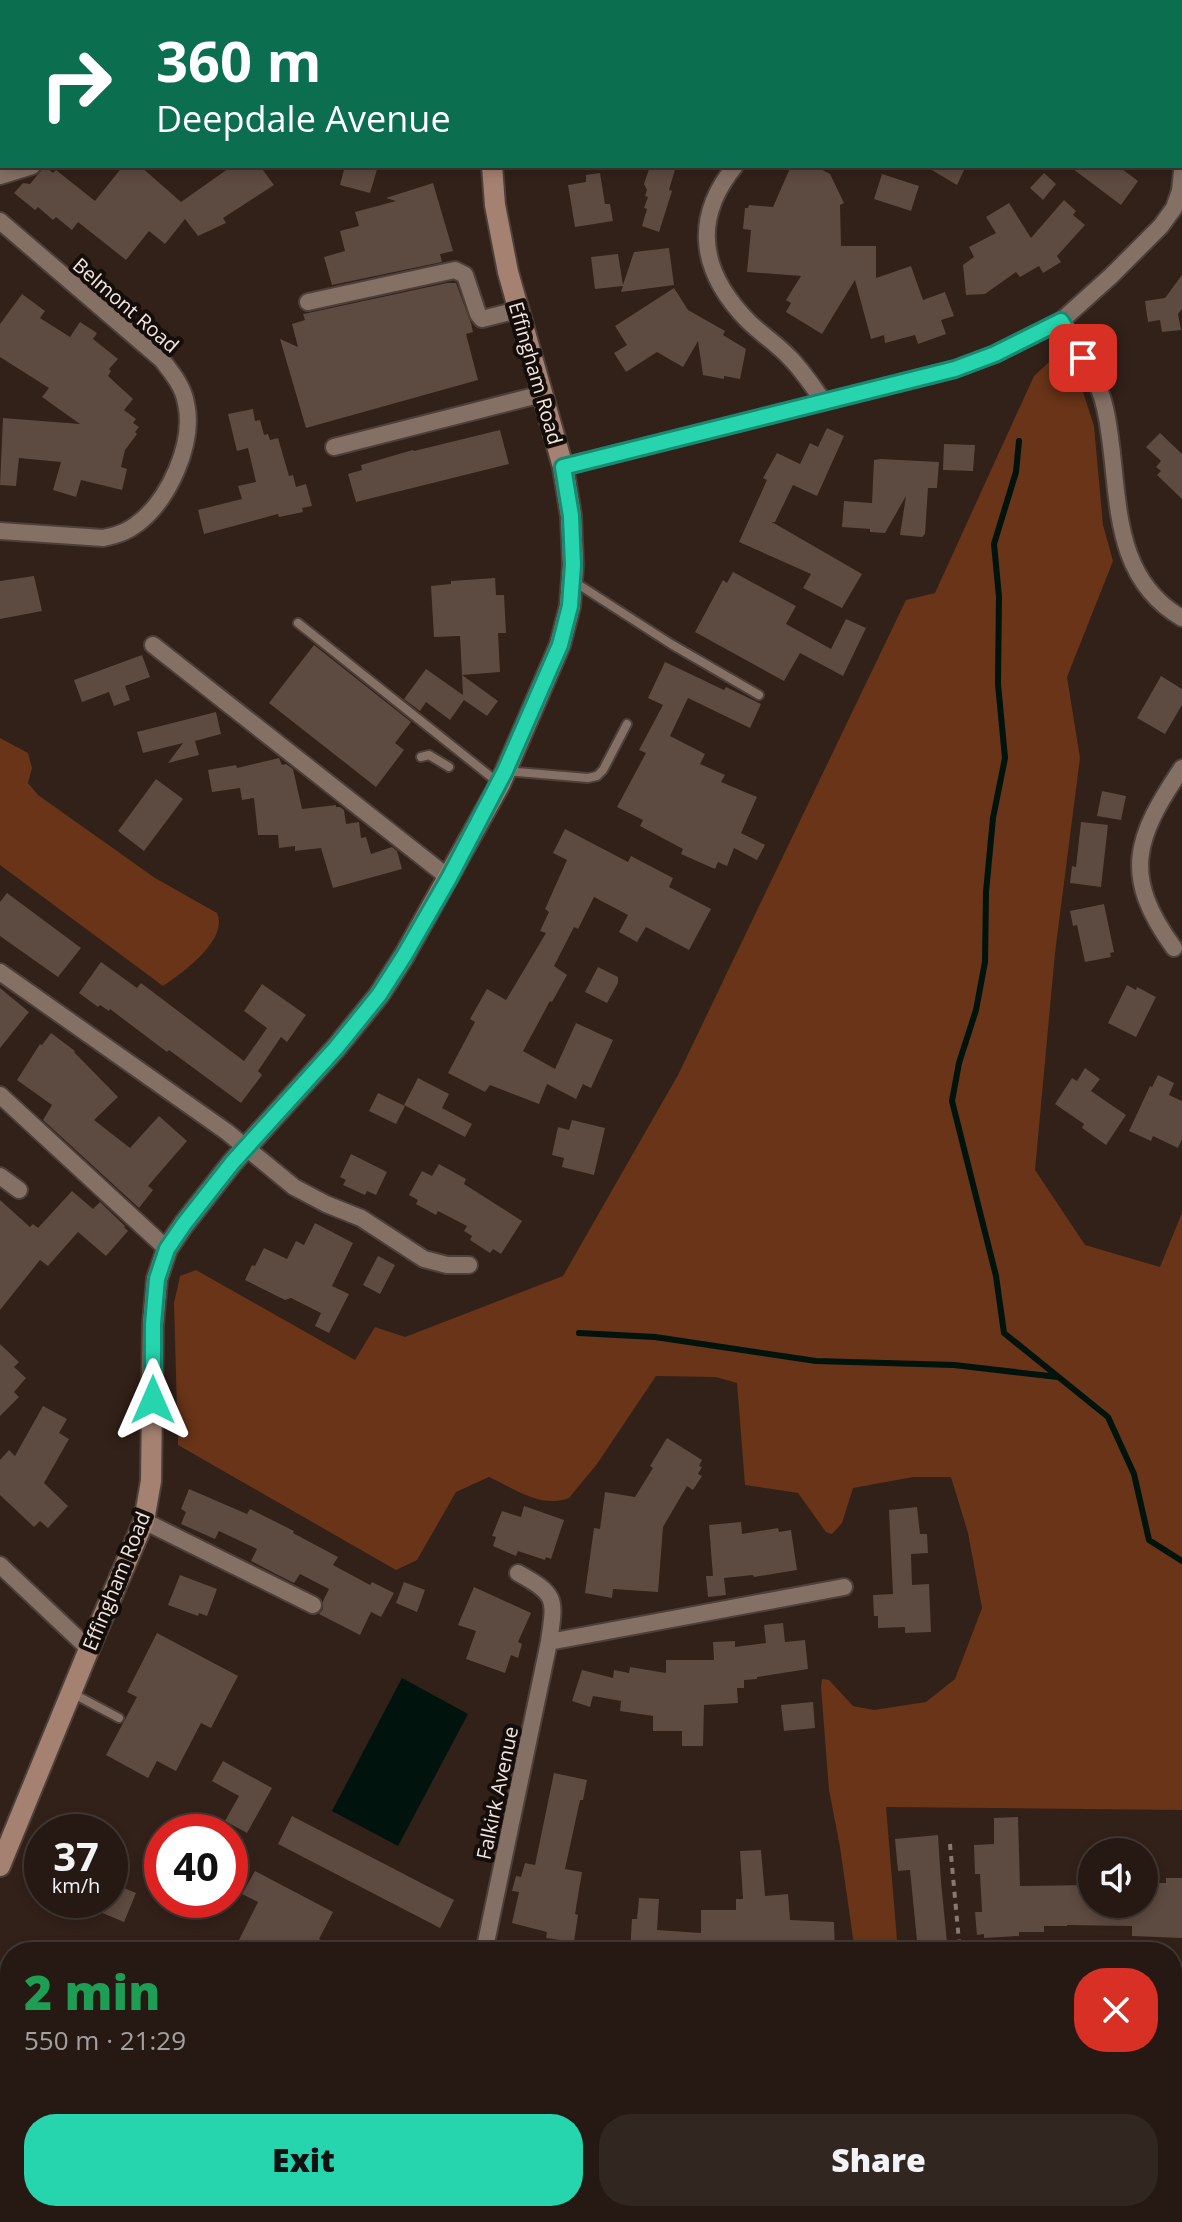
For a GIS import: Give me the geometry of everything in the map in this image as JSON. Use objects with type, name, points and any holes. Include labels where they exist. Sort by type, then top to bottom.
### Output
[{"type":"street","points":[[0,176],[26,168]]},
{"type":"street","name":"Effingham Road","points":[[0,1866],[144,1521],[151,1481],[157,1279],[167,1249],[232,1163],[336,1048],[379,995],[449,878],[502,778],[560,645],[570,606],[571,516],[563,467],[508,272],[495,205],[492,168]]},
{"type":"street","points":[[733,168],[712,200],[707,222],[708,250],[714,275],[733,304],[792,360],[824,402]]},
{"type":"street","points":[[563,467],[955,369],[995,354],[1061,321],[1111,276],[1161,226],[1174,208],[1182,171]]},
{"type":"street","name":"Belmont Road","points":[[0,221],[162,360],[186,399],[189,419],[181,460],[150,512],[135,526],[118,535],[103,538],[0,531]]},
{"type":"street","points":[[308,302],[455,270],[465,275],[482,319],[518,310]]},
{"type":"street","points":[[1061,321],[1094,377],[1105,409],[1126,548],[1135,569],[1158,602],[1182,618]]},
{"type":"street","points":[[334,447],[542,394]]},
{"type":"street","points":[[153,645],[449,878]]},
{"type":"street","points":[[1174,948],[1149,907],[1141,883],[1139,855],[1160,801],[1182,768]]},
{"type":"street","points":[[0,972],[227,1132],[294,1187],[361,1218],[424,1259],[447,1265],[469,1265]]},
{"type":"street","points":[[0,1095],[167,1249]]},
{"type":"street","points":[[0,1176],[19,1190]]},
{"type":"street","points":[[144,1521],[313,1605]]},
{"type":"street","points":[[0,1565],[89,1649]]},
{"type":"street","name":"Falkirk Avenue","points":[[486,1942],[554,1610],[543,1587],[518,1573]]},
{"type":"street","points":[[549,1642],[844,1587]]},
{"type":"lane","points":[[572,581],[759,695]]},
{"type":"lane","points":[[298,623],[502,778],[597,776],[627,724]]},
{"type":"lane","points":[[421,757],[429,755],[449,767]]},
{"type":"lane","points":[[71,1692],[119,1718]]},
{"type":"path","points":[[950,1844],[959,1942]]},
{"type":"shaded area","points":[[1060,352],[1083,392],[1094,426],[1103,525],[1113,561],[1067,677],[1080,758],[1055,953],[1035,1170],[1085,1245],[1160,1267],[1182,1213],[1182,1810],[886,1807],[897,1942],[854,1942],[829,1790],[822,1679],[829,1680],[853,1706],[874,1710],[926,1702],[955,1679],[982,1608],[968,1533],[951,1477],[913,1477],[853,1488],[842,1523],[832,1534],[826,1532],[798,1493],[745,1485],[737,1383],[716,1377],[656,1376],[597,1464],[569,1498],[559,1501],[538,1499],[489,1477],[456,1492],[417,1560],[396,1570],[178,1445],[174,1303],[180,1276],[196,1270],[355,1360],[375,1327],[405,1337],[563,1276],[678,1075],[906,600],[935,593],[1034,376]]},
{"type":"shaded area","points":[[0,738],[28,753],[32,768],[28,783],[38,795],[155,878],[217,913],[219,923],[210,944],[172,980],[163,986],[0,865]]},
{"type":"shaded area","points":[[402,1678],[468,1714],[398,1846],[332,1811]]},
{"type":"building","points":[[43,168],[53,173],[56,170],[95,201],[121,168],[142,168],[181,202],[229,168],[261,168],[274,185],[223,218],[226,223],[198,236],[185,219],[165,244],[149,231],[126,260],[78,222],[72,230],[38,207],[35,210],[14,193],[23,183],[30,184]]},
{"type":"building","points":[[344,168],[377,168],[370,193],[340,185]]},
{"type":"building","points":[[649,168],[675,168],[669,190],[672,191],[659,232],[642,226],[648,197],[645,196],[647,190],[644,184]]},
{"type":"building","points":[[790,168],[819,168],[830,174],[844,203],[840,205],[841,246],[876,246],[876,278],[911,266],[923,300],[945,292],[954,316],[941,320],[946,334],[918,344],[915,335],[885,343],[884,335],[871,339],[855,280],[822,334],[786,312],[791,303],[786,300],[801,276],[747,272],[751,230],[743,229],[745,208],[749,205],[773,207]]},
{"type":"building","points":[[928,168],[965,168],[957,185]]},
{"type":"building","points":[[1072,168],[1121,168],[1138,181],[1121,205]]},
{"type":"building","points":[[600,173],[605,204],[610,204],[613,221],[575,227],[568,185],[586,182],[586,175]]},
{"type":"building","points":[[1044,173],[1056,184],[1043,200],[1030,188]]},
{"type":"building","points":[[882,174],[919,186],[911,211],[874,199]]},
{"type":"building","points":[[433,183],[453,251],[440,254],[442,262],[332,285],[324,257],[345,251],[340,231],[359,226],[355,212],[396,201],[386,198]]},
{"type":"building","points":[[1064,200],[1076,211],[1073,215],[1085,225],[1057,256],[1061,262],[1043,273],[1039,266],[1020,277],[1016,272],[985,294],[966,295],[963,265],[974,257],[969,247],[996,233],[986,217],[1009,203],[1031,238]]},
{"type":"building","points":[[669,248],[674,285],[621,292],[623,286],[595,289],[591,257],[618,254],[623,285],[634,252]]},
{"type":"building","points":[[1182,275],[1182,309],[1178,314],[1181,330],[1162,332],[1160,320],[1148,322],[1145,301],[1165,298]]},
{"type":"building","points":[[456,283],[471,323],[473,332],[466,334],[478,380],[306,428],[280,339],[298,347],[292,324],[305,320],[303,314]]},
{"type":"building","points":[[674,288],[688,310],[725,331],[723,335],[746,349],[740,379],[703,375],[698,341],[683,367],[657,352],[626,372],[614,353],[627,345],[615,326]]},
{"type":"building","points":[[22,294],[45,311],[40,318],[70,337],[80,322],[97,333],[93,339],[118,359],[109,369],[108,376],[133,399],[124,410],[136,419],[133,423],[139,427],[125,450],[121,467],[127,469],[122,490],[81,480],[76,497],[53,490],[61,462],[19,458],[16,486],[0,485],[3,418],[80,424],[42,397],[49,388],[0,357],[0,324]]},
{"type":"building","points":[[253,409],[255,421],[260,420],[264,435],[268,434],[270,440],[278,438],[289,476],[293,475],[296,487],[306,484],[312,506],[302,508],[303,512],[279,517],[278,514],[204,534],[198,510],[242,499],[238,486],[256,482],[248,448],[237,451],[228,414]]},
{"type":"building","points":[[827,428],[844,436],[817,496],[793,485],[775,522],[772,522],[862,574],[842,608],[803,588],[811,574],[739,542],[767,480],[763,478],[777,453],[800,464],[810,443],[818,447]]},
{"type":"building","points":[[500,430],[509,464],[356,502],[348,474],[362,470],[361,465]]},
{"type":"building","points":[[1160,433],[1182,454],[1182,499],[1157,475],[1161,471],[1156,467],[1161,461],[1146,447]]},
{"type":"building","points":[[944,444],[975,445],[973,471],[943,470]]},
{"type":"building","points":[[874,460],[939,462],[937,488],[928,488],[925,534],[922,537],[900,535],[906,496],[885,533],[842,527],[844,501],[872,503]]},
{"type":"building","points":[[733,572],[796,606],[786,624],[831,649],[846,619],[866,628],[843,676],[800,653],[784,681],[695,632],[723,580],[727,583]]},
{"type":"building","points":[[34,576],[42,611],[0,619],[0,581]]},
{"type":"building","points":[[495,578],[496,595],[504,595],[506,633],[498,633],[500,672],[462,675],[460,636],[434,637],[431,586],[451,584],[451,581]]},
{"type":"building","points":[[314,645],[411,722],[395,743],[404,750],[376,787],[269,703]]},
{"type":"building","points":[[142,655],[150,677],[125,686],[130,700],[114,706],[109,692],[82,702],[74,680]]},
{"type":"building","points":[[665,662],[761,704],[750,728],[688,698],[670,736],[705,754],[700,764],[725,775],[721,782],[757,797],[741,833],[765,845],[757,860],[734,848],[727,866],[718,862],[715,869],[681,854],[683,849],[640,826],[643,820],[617,807],[646,753],[639,750],[663,705],[648,698]]},
{"type":"building","points":[[426,669],[463,695],[462,675],[498,701],[487,716],[464,700],[450,720],[426,702],[420,711],[404,699]]},
{"type":"building","points":[[1161,676],[1182,689],[1182,705],[1165,734],[1137,718]]},
{"type":"building","points":[[216,712],[221,734],[195,741],[199,755],[168,763],[183,743],[143,753],[137,732]]},
{"type":"building","points":[[279,758],[282,765],[293,769],[302,809],[340,807],[344,810],[346,824],[359,822],[361,838],[366,837],[371,854],[392,847],[397,851],[402,869],[333,888],[321,848],[295,851],[295,846],[279,848],[278,835],[258,835],[254,798],[242,800],[240,788],[212,792],[208,770],[236,765],[237,768]]},
{"type":"building","points":[[156,779],[183,799],[144,851],[118,831]]},
{"type":"building","points":[[1102,791],[1126,796],[1121,820],[1097,816]]},
{"type":"building","points":[[1081,822],[1108,825],[1101,887],[1070,883],[1072,866],[1076,867]]},
{"type":"building","points":[[565,829],[628,862],[631,856],[673,878],[669,887],[711,909],[689,950],[646,927],[637,942],[619,932],[628,915],[594,897],[554,966],[567,975],[523,1051],[555,1069],[576,1023],[613,1040],[591,1088],[583,1084],[576,1099],[547,1084],[539,1104],[490,1085],[485,1092],[448,1073],[475,1022],[470,1019],[487,989],[506,1000],[546,933],[540,931],[549,912],[545,909],[567,860],[553,853]]},
{"type":"building","points":[[7,893],[81,948],[58,977],[0,936],[0,902]]},
{"type":"building","points":[[1104,904],[1114,952],[1110,953],[1111,957],[1085,962],[1077,925],[1073,926],[1070,911]]},
{"type":"building","points":[[101,962],[137,988],[141,983],[244,1061],[267,1028],[244,1011],[262,984],[306,1015],[287,1042],[281,1037],[258,1071],[262,1075],[241,1103],[110,1009],[98,1007],[79,993]]},
{"type":"building","points":[[598,967],[618,977],[607,1003],[585,992]]},
{"type":"building","points":[[1127,985],[1156,997],[1136,1037],[1108,1023]]},
{"type":"building","points":[[0,988],[29,1012],[0,1048]]},
{"type":"building","points":[[51,1033],[75,1051],[118,1097],[94,1120],[130,1148],[159,1116],[187,1141],[148,1186],[153,1190],[139,1208],[43,1120],[52,1105],[17,1080],[40,1044]]},
{"type":"building","points":[[1085,1068],[1100,1079],[1091,1091],[1126,1115],[1106,1145],[1082,1128],[1084,1124],[1055,1104],[1072,1078],[1077,1081]]},
{"type":"building","points":[[1158,1075],[1174,1083],[1169,1095],[1182,1101],[1182,1139],[1178,1148],[1153,1136],[1151,1141],[1129,1131]]},
{"type":"building","points":[[418,1078],[449,1094],[442,1108],[472,1124],[465,1137],[404,1105]]},
{"type":"building","points":[[378,1093],[405,1106],[396,1124],[369,1111]]},
{"type":"building","points":[[572,1120],[605,1128],[594,1175],[562,1167],[564,1158],[552,1155],[558,1127],[569,1130]]},
{"type":"building","points":[[351,1154],[387,1172],[376,1195],[367,1191],[365,1195],[343,1185],[346,1180],[340,1177]]},
{"type":"building","points":[[439,1164],[466,1179],[464,1184],[522,1221],[501,1254],[493,1249],[490,1253],[470,1240],[472,1236],[464,1231],[467,1226],[438,1211],[436,1215],[416,1204],[418,1200],[409,1195],[422,1171],[432,1176]]},
{"type":"building","points":[[72,1191],[93,1209],[100,1202],[128,1231],[106,1256],[78,1232],[48,1266],[40,1260],[0,1310],[0,1200],[30,1227],[33,1224],[38,1228]]},
{"type":"building","points":[[315,1223],[353,1243],[332,1286],[349,1294],[329,1333],[315,1326],[321,1313],[291,1298],[285,1300],[245,1280],[264,1248],[287,1259],[296,1241],[304,1245]]},
{"type":"building","points":[[378,1256],[395,1265],[380,1294],[363,1285]]},
{"type":"building","points":[[0,1344],[19,1362],[14,1367],[26,1378],[14,1392],[19,1397],[0,1416]]},
{"type":"building","points":[[43,1406],[67,1419],[59,1433],[69,1439],[44,1483],[68,1506],[48,1528],[40,1521],[34,1527],[0,1495],[0,1460],[9,1450],[15,1456]]},
{"type":"building","points":[[667,1438],[702,1460],[698,1474],[702,1476],[693,1490],[687,1486],[663,1527],[658,1592],[613,1589],[612,1598],[585,1593],[594,1528],[600,1529],[605,1492],[635,1497]]},
{"type":"building","points":[[189,1489],[247,1514],[250,1509],[294,1531],[338,1557],[333,1565],[370,1585],[372,1582],[394,1593],[381,1617],[371,1612],[360,1635],[319,1614],[329,1589],[300,1574],[294,1583],[251,1561],[257,1549],[219,1531],[215,1539],[181,1524],[186,1512],[181,1509]]},
{"type":"building","points":[[524,1506],[564,1520],[551,1559],[518,1551],[516,1556],[493,1546],[496,1537],[492,1536],[502,1511],[521,1517]]},
{"type":"building","points":[[917,1507],[920,1534],[927,1534],[928,1553],[911,1554],[912,1585],[929,1584],[931,1632],[905,1633],[905,1627],[878,1628],[873,1595],[893,1594],[889,1510]]},
{"type":"building","points":[[741,1522],[742,1534],[778,1528],[779,1532],[791,1530],[797,1570],[724,1578],[726,1595],[708,1597],[706,1576],[713,1576],[709,1525]]},
{"type":"building","points":[[180,1575],[217,1589],[207,1616],[199,1613],[198,1616],[168,1605]]},
{"type":"building","points":[[404,1582],[425,1590],[417,1612],[396,1603]]},
{"type":"building","points":[[474,1587],[531,1613],[518,1642],[522,1644],[518,1658],[511,1655],[505,1673],[466,1659],[476,1631],[458,1625]]},
{"type":"building","points":[[783,1623],[785,1642],[805,1640],[808,1669],[744,1680],[744,1688],[737,1688],[738,1703],[704,1705],[703,1746],[682,1746],[682,1731],[653,1731],[653,1716],[620,1711],[621,1701],[593,1696],[590,1707],[572,1701],[582,1670],[613,1678],[614,1670],[629,1673],[630,1667],[666,1673],[666,1660],[714,1660],[713,1642],[735,1641],[735,1647],[766,1643],[764,1625]]},
{"type":"building","points":[[157,1633],[238,1676],[211,1728],[201,1723],[176,1771],[157,1761],[148,1778],[106,1755],[137,1697],[127,1692]]},
{"type":"building","points":[[813,1702],[815,1728],[784,1731],[781,1705]]},
{"type":"building","points":[[223,1761],[272,1788],[248,1831],[248,1814],[229,1814],[239,1796],[212,1781]]},
{"type":"building","points":[[554,1773],[587,1780],[565,1869],[582,1872],[574,1942],[546,1938],[547,1932],[512,1923],[519,1892],[512,1891],[516,1876],[521,1877],[525,1863],[535,1865]]},
{"type":"building","points":[[292,1816],[454,1900],[440,1928],[278,1844]]},
{"type":"building","points":[[1018,1817],[1020,1886],[1078,1885],[1078,1918],[1158,1918],[1158,1883],[1166,1883],[1166,1878],[1182,1878],[1182,1938],[1132,1936],[1132,1926],[1067,1925],[1044,1926],[1044,1932],[1019,1932],[1019,1936],[984,1938],[984,1934],[977,1935],[975,1912],[982,1912],[980,1874],[975,1874],[974,1845],[994,1844],[994,1818]]},
{"type":"building","points":[[938,1835],[947,1942],[917,1941],[910,1870],[898,1871],[895,1839]]},
{"type":"building","points":[[761,1850],[765,1896],[788,1894],[790,1920],[834,1922],[835,1942],[631,1942],[632,1919],[637,1919],[639,1898],[659,1899],[657,1930],[701,1933],[701,1910],[736,1910],[736,1899],[743,1899],[740,1851]]},
{"type":"building","points":[[255,1871],[333,1912],[319,1939],[324,1942],[238,1942],[258,1902],[248,1897],[248,1883]]},
{"type":"building","points":[[128,1890],[136,1893],[128,1912]]},
{"type":"waterway","points":[[1019,441],[1016,472],[994,544],[999,597],[998,684],[1005,758],[993,818],[986,892],[985,962],[952,1101],[996,1276],[1004,1333],[1108,1417],[1134,1474],[1149,1540],[1182,1561]]},
{"type":"waterway","points":[[579,1333],[655,1337],[816,1361],[954,1365],[1058,1377]]},
{"type":"route","points":[[153,1400],[153,1324],[157,1279],[167,1249],[232,1163],[336,1048],[379,995],[449,878],[500,784],[560,645],[570,606],[573,565],[571,516],[563,467],[955,369],[995,354],[1061,321],[1083,358]]}]
